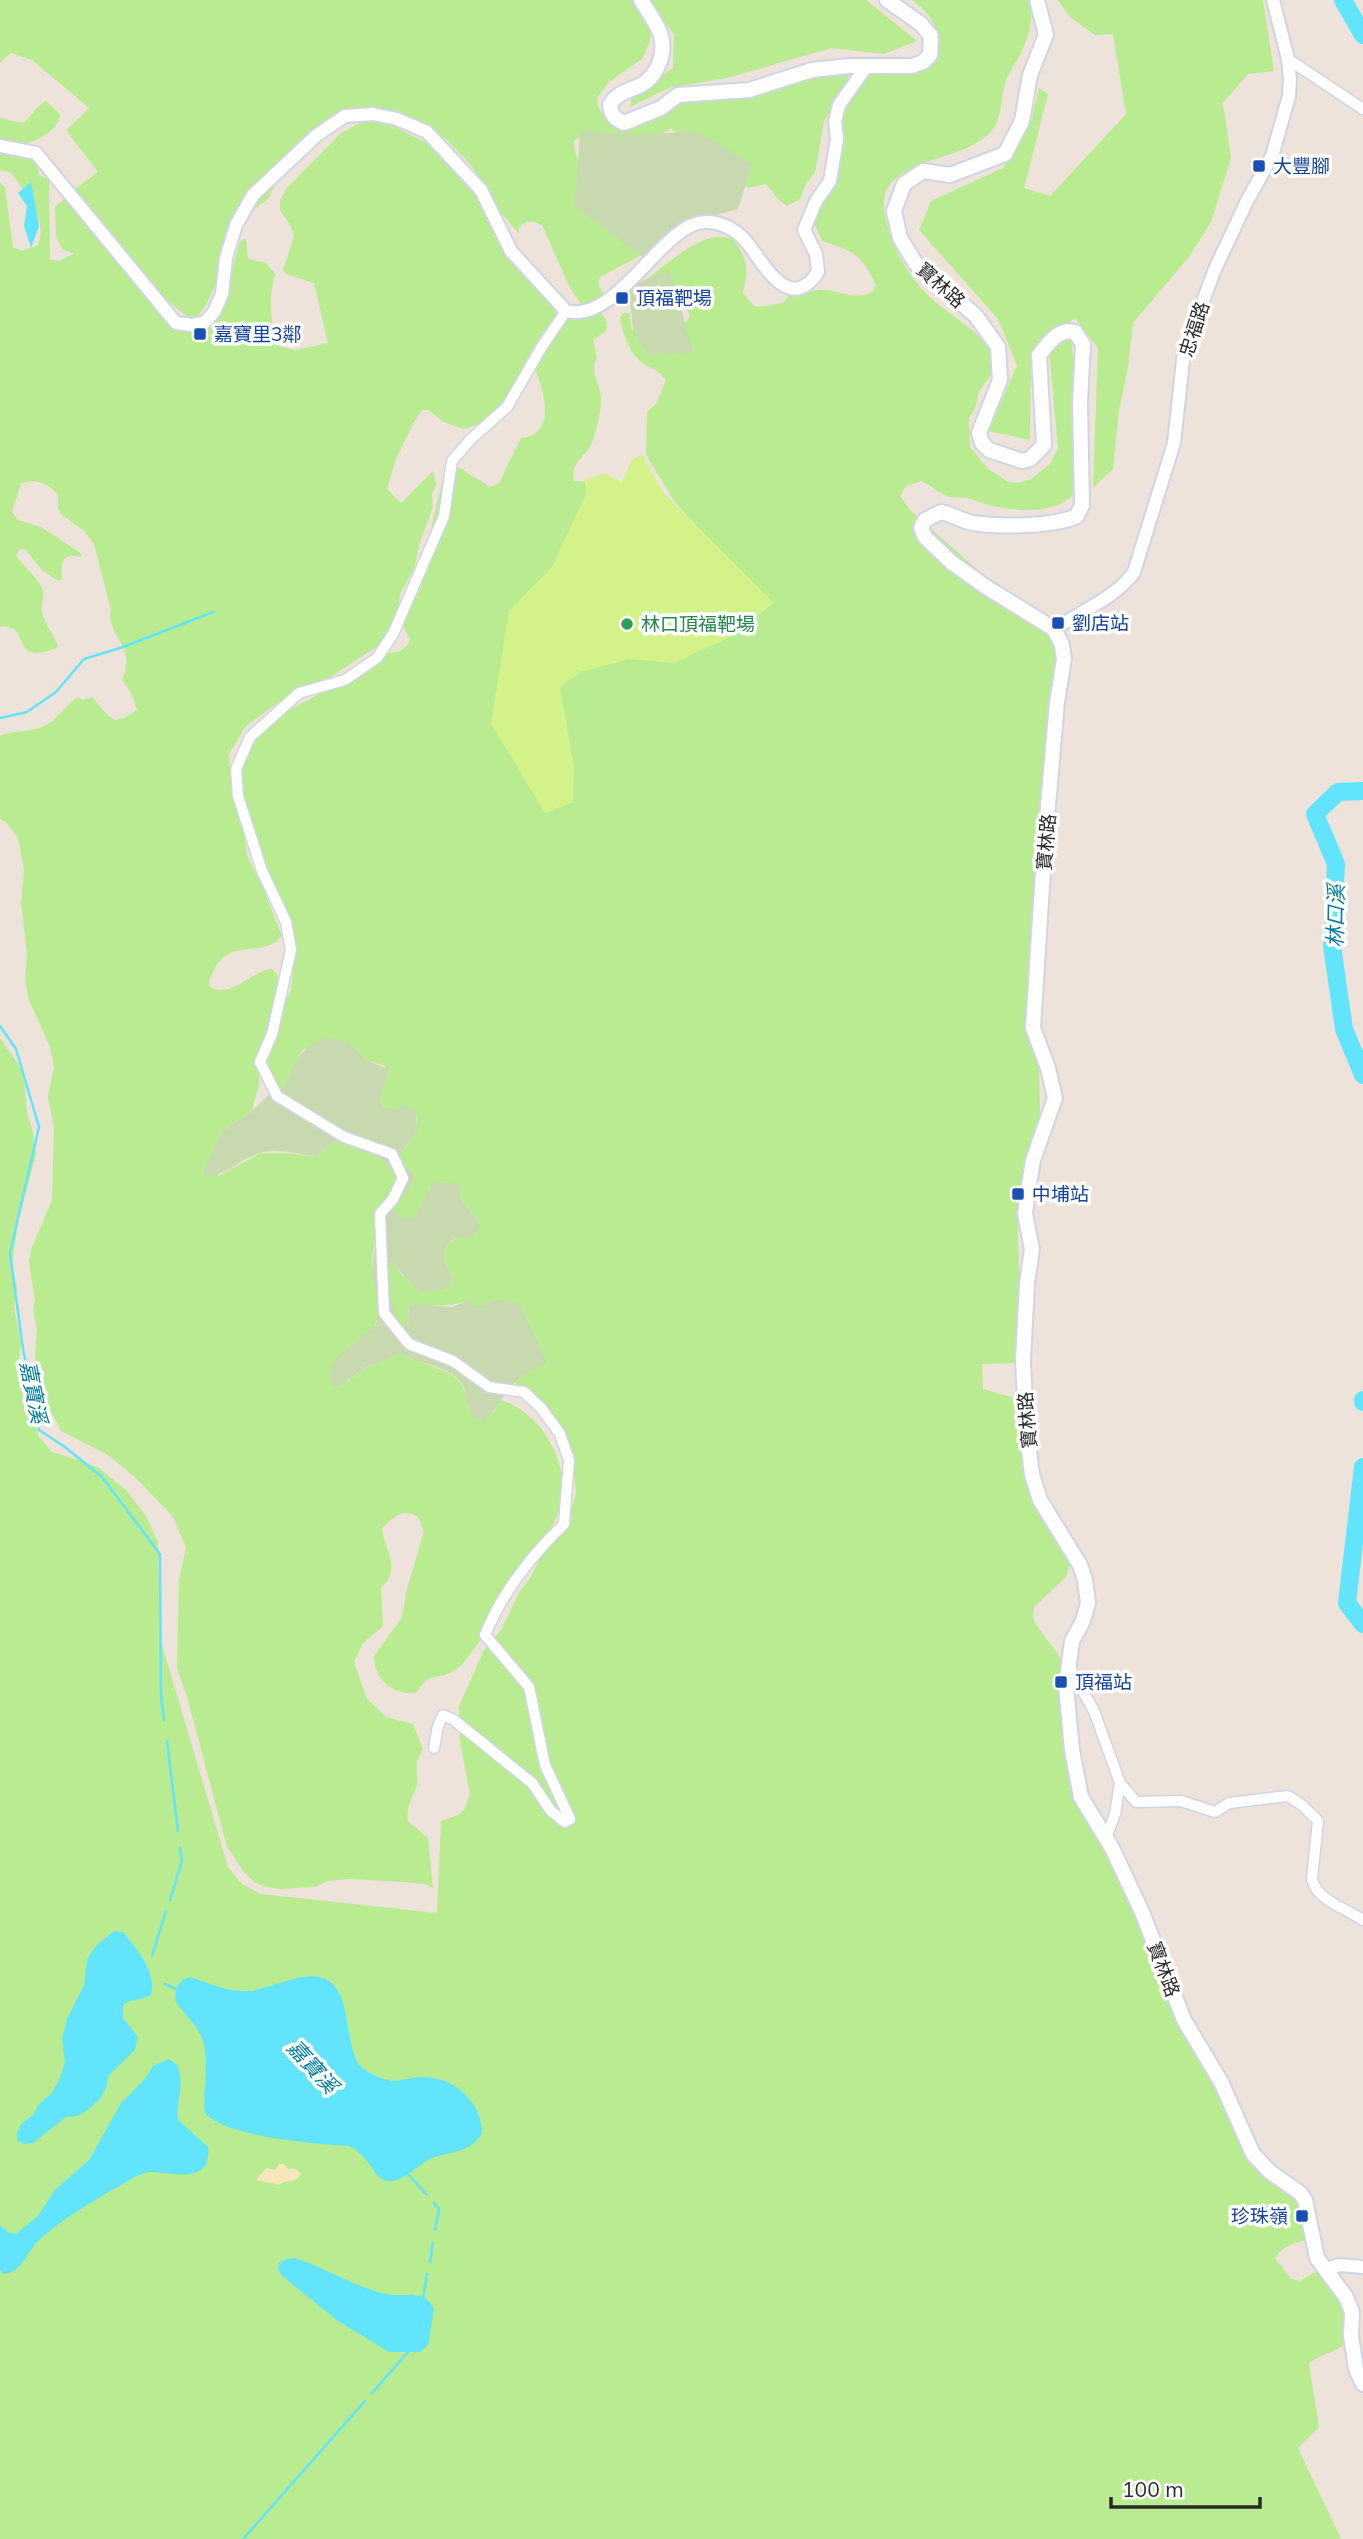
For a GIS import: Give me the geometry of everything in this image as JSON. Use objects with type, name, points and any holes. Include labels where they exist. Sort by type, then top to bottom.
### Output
[{"type":"main road","points":[[641,0],[660,33],[663,46],[661,59],[650,79],[624,91],[610,105],[617,120],[624,123],[661,108],[678,95],[749,90],[812,70],[912,66],[923,62],[930,55],[931,36],[921,24],[887,0]]},
{"type":"main road","name":"寶林路","points":[[1037,0],[1046,35],[1030,75],[1022,121],[1005,154],[950,175],[923,171],[904,184],[894,211],[900,238],[916,264],[976,316],[998,347],[1000,380],[979,433],[982,443],[989,450],[1022,461],[1030,460],[1037,454],[1044,445],[1039,355],[1056,336],[1065,331],[1075,332],[1082,339],[1082,505],[1077,516],[1051,524],[990,524],[974,523],[941,512],[921,525],[925,537],[951,562],[1054,629],[1062,645],[1064,659],[1057,702],[1045,840],[1033,1028],[1048,1068],[1055,1098],[1033,1160],[1025,1214],[1032,1249],[1027,1283],[1023,1392],[1032,1475],[1040,1500],[1080,1565],[1086,1580],[1088,1603],[1083,1621],[1072,1641],[1066,1686],[1081,1797],[1106,1838],[1142,1912],[1184,2020],[1221,2082],[1254,2154],[1270,2172],[1300,2193],[1305,2200],[1317,2258],[1346,2297],[1352,2312],[1351,2336],[1356,2369],[1363,2384]]},
{"type":"street","name":"忠福路","points":[[1054,629],[1117,590],[1134,572],[1174,443],[1184,351],[1215,269],[1272,156],[1289,96],[1288,59],[1273,0]]},
{"type":"street","points":[[1288,59],[1363,109]]},
{"type":"street","points":[[0,146],[36,153],[176,323],[192,325],[205,322],[214,312],[222,295],[226,258],[236,225],[253,195],[317,135],[345,116],[373,114],[397,119],[427,132],[481,190],[511,251],[566,312],[577,314],[600,306],[680,233],[704,221],[731,228],[744,239],[776,281],[800,288],[812,281],[818,272],[816,254],[804,230],[816,201],[830,181],[839,105],[866,67]]},
{"type":"street","points":[[434,1748],[443,1715],[454,1720],[532,1783],[551,1811],[565,1822],[570,1819],[545,1765],[529,1686],[485,1635],[493,1616],[536,1551],[564,1524],[569,1460],[560,1434],[541,1408],[524,1392],[489,1387],[453,1361],[409,1344],[384,1313],[380,1214],[393,1199],[403,1178],[392,1154],[344,1137],[277,1096],[260,1062],[272,1034],[291,950],[286,922],[262,871],[237,796],[236,769],[250,737],[299,693],[345,680],[377,659],[393,634],[444,516],[452,461],[471,439],[507,407],[541,348],[566,312]]},
{"type":"street","points":[[1068,1665],[1094,1711],[1120,1783],[1136,1802],[1181,1801],[1215,1812],[1229,1803],[1288,1796],[1318,1821],[1312,1879],[1314,1887],[1363,1920]]},
{"type":"street","points":[[1106,1838],[1115,1814],[1120,1783]]},
{"type":"street","points":[[1325,2270],[1339,2265],[1363,2267]]},
{"type":"green space","points":[[0,0],[634,0],[651,29],[650,42],[642,59],[609,82],[597,98],[599,109],[605,117],[619,122],[689,99],[730,93],[759,80],[850,72],[844,90],[824,121],[815,173],[806,183],[800,199],[787,206],[766,184],[735,186],[671,128],[645,145],[615,144],[603,132],[582,135],[574,141],[576,157],[592,186],[651,250],[600,277],[598,283],[604,295],[585,310],[569,286],[542,225],[527,222],[519,227],[519,234],[497,208],[471,165],[448,141],[408,117],[390,110],[368,109],[315,140],[279,176],[268,199],[246,215],[232,232],[239,236],[206,305],[198,316],[188,317],[161,296],[74,195],[75,189],[98,172],[66,130],[89,108],[32,60],[11,53],[0,63]]},
{"type":"green space","points":[[649,0],[866,0],[917,41],[884,54],[831,48],[731,77],[669,88],[630,107],[632,95],[673,68],[674,35]]},
{"type":"green space","points":[[912,0],[1029,0],[1030,29],[1006,81],[999,116],[992,131],[968,147],[916,166],[895,179],[884,198],[884,207],[893,243],[911,275],[937,303],[980,337],[994,357],[996,367],[979,392],[975,409],[969,418],[970,447],[988,469],[1008,482],[1019,483],[1031,479],[1050,464],[1058,448],[1049,351],[1053,339],[1069,338],[1072,343],[1081,479],[1068,500],[1045,509],[1018,510],[950,497],[921,481],[905,487],[900,496],[912,512],[1059,642],[1059,690],[1031,946],[1028,1035],[1039,1059],[1040,1112],[1033,1156],[1020,1189],[1017,1207],[1022,1363],[982,1364],[983,1389],[1026,1401],[1029,1445],[1041,1480],[1043,1498],[1073,1553],[1066,1577],[1034,1607],[1033,1617],[1063,1661],[1082,1792],[1239,2129],[1291,2190],[1300,2205],[1308,2231],[1305,2240],[1285,2248],[1275,2258],[1291,2279],[1300,2281],[1315,2272],[1324,2273],[1340,2294],[1347,2343],[1309,2363],[1319,2427],[1298,2448],[1341,2539],[0,2539],[0,1038],[24,1077],[27,1112],[36,1155],[18,1221],[12,1267],[17,1287],[14,1307],[21,1342],[18,1369],[39,1437],[52,1452],[100,1469],[126,1490],[146,1516],[158,1542],[160,1638],[228,1867],[242,1884],[261,1894],[437,1913],[441,1821],[464,1810],[470,1794],[460,1742],[459,1706],[484,1650],[501,1630],[520,1591],[568,1520],[576,1494],[573,1460],[566,1434],[548,1407],[533,1395],[517,1390],[514,1381],[535,1367],[496,1300],[478,1306],[467,1301],[409,1307],[408,1324],[404,1328],[398,1326],[395,1320],[386,1265],[392,1263],[403,1276],[453,1281],[444,1259],[446,1246],[479,1222],[460,1198],[460,1186],[430,1187],[422,1209],[413,1218],[401,1218],[392,1208],[413,1174],[404,1166],[400,1155],[414,1135],[417,1118],[416,1111],[388,1110],[383,1107],[380,1100],[385,1066],[366,1060],[347,1042],[302,1050],[283,1088],[273,1091],[265,1056],[282,1007],[291,990],[295,953],[268,881],[242,797],[239,763],[266,722],[325,691],[374,655],[400,651],[407,646],[410,639],[402,624],[403,615],[418,593],[424,577],[433,519],[446,467],[455,465],[490,487],[499,483],[521,438],[533,435],[544,419],[544,397],[533,366],[564,317],[601,311],[607,323],[606,331],[593,340],[597,358],[594,369],[601,395],[598,422],[592,443],[574,468],[574,481],[591,482],[737,572],[674,501],[648,458],[647,412],[656,404],[666,380],[632,352],[620,318],[623,313],[629,313],[632,330],[686,322],[690,316],[685,305],[680,302],[669,305],[643,282],[687,249],[711,238],[734,240],[746,265],[743,293],[754,306],[783,303],[791,294],[818,290],[859,296],[873,291],[876,286],[861,260],[850,251],[822,241],[812,218],[840,142],[841,117],[862,77],[875,66],[916,62],[937,41],[936,28],[930,18]]},
{"type":"green space","points":[[1058,0],[1263,0],[1274,71],[1248,74],[1223,103],[1231,158],[1211,222],[1189,257],[1133,323],[1113,469],[1093,488],[1098,348],[1075,318],[1058,330],[1031,361],[1030,440],[989,431],[1017,365],[998,319],[919,230],[931,201],[1003,168],[1031,122],[1039,88],[1048,94],[1024,188],[1050,196],[1126,114],[1113,34],[1095,35],[1070,17]]},
{"type":"green space","points":[[46,101],[60,114],[56,126],[40,138],[21,146],[0,139],[0,118],[23,123]]},
{"type":"green space","points":[[361,122],[393,126],[429,144],[463,173],[556,307],[555,321],[533,349],[507,398],[495,412],[481,422],[463,429],[444,422],[428,410],[422,410],[414,422],[396,459],[387,489],[401,503],[433,471],[436,485],[432,494],[433,507],[419,545],[414,569],[400,594],[399,605],[387,637],[381,644],[326,680],[307,686],[285,698],[246,726],[229,754],[231,780],[237,808],[243,820],[247,855],[282,936],[266,946],[229,954],[221,960],[210,979],[209,986],[224,990],[272,969],[277,974],[280,993],[259,1052],[259,1084],[252,1111],[222,1131],[218,1176],[261,1153],[315,1157],[335,1142],[357,1146],[383,1162],[398,1185],[380,1225],[372,1257],[379,1310],[370,1338],[345,1384],[360,1371],[400,1353],[453,1376],[464,1390],[469,1409],[494,1413],[500,1400],[512,1405],[534,1421],[550,1443],[560,1468],[563,1493],[556,1519],[518,1572],[477,1645],[457,1669],[425,1681],[417,1692],[401,1692],[387,1685],[377,1672],[374,1656],[402,1617],[424,1531],[418,1517],[407,1513],[398,1515],[382,1528],[391,1566],[387,1580],[381,1588],[383,1626],[363,1643],[354,1662],[367,1699],[386,1717],[413,1724],[423,1749],[417,1762],[417,1783],[408,1807],[408,1821],[428,1838],[433,1888],[425,1884],[349,1879],[327,1881],[315,1887],[280,1889],[254,1882],[227,1847],[177,1669],[179,1579],[186,1547],[173,1517],[137,1479],[108,1455],[61,1431],[47,1404],[35,1358],[37,1329],[29,1261],[52,1200],[54,1129],[48,1097],[54,1067],[50,1047],[29,1000],[25,980],[27,954],[21,903],[24,870],[18,838],[6,822],[0,819],[0,736],[44,726],[78,697],[82,700],[92,697],[107,715],[115,720],[137,710],[122,679],[126,658],[112,627],[111,610],[94,544],[85,532],[61,514],[58,510],[58,495],[41,483],[31,481],[21,484],[12,512],[18,520],[41,527],[81,553],[81,557],[69,556],[64,560],[62,579],[58,581],[41,569],[26,550],[21,549],[16,555],[41,586],[43,616],[58,647],[32,652],[26,649],[16,631],[10,627],[0,627],[0,182],[5,188],[13,247],[22,251],[38,245],[40,224],[29,197],[10,172],[0,170],[0,146],[36,157],[39,175],[49,179],[50,259],[58,261],[74,254],[62,249],[56,236],[55,207],[65,198],[175,326],[221,311],[240,241],[246,239],[248,259],[266,263],[275,274],[271,309],[276,345],[295,350],[328,343],[314,283],[286,274],[283,270],[294,236],[280,210],[280,200],[287,188],[340,134]]},
{"type":"green space","points":[[580,130],[636,135],[697,131],[752,164],[738,209],[705,218],[644,258],[575,206]]},
{"type":"green space","points":[[670,270],[693,352],[648,355],[633,331],[629,289]]},
{"type":"green space","name":"林口頂福靶場","points":[[642,454],[663,492],[774,603],[730,637],[674,663],[629,659],[580,672],[560,687],[574,767],[573,802],[545,813],[491,723],[509,611],[552,567],[586,494],[585,480],[604,473],[622,482],[631,461]]},
{"type":"green space","points":[[329,1038],[348,1042],[366,1060],[389,1070],[380,1100],[383,1107],[394,1110],[405,1105],[416,1111],[417,1131],[400,1155],[404,1166],[413,1174],[413,1181],[409,1190],[392,1208],[402,1218],[413,1218],[434,1183],[455,1183],[460,1186],[460,1198],[479,1222],[480,1228],[473,1237],[455,1238],[446,1246],[444,1259],[453,1281],[445,1289],[421,1293],[392,1263],[386,1265],[386,1276],[398,1325],[403,1328],[408,1324],[409,1306],[414,1304],[452,1307],[467,1301],[478,1306],[496,1300],[519,1303],[547,1363],[533,1369],[516,1382],[492,1414],[483,1421],[472,1415],[463,1386],[454,1376],[400,1353],[362,1370],[341,1385],[332,1386],[330,1373],[335,1359],[376,1325],[380,1306],[372,1271],[376,1237],[375,1216],[398,1185],[390,1169],[375,1155],[357,1146],[335,1142],[315,1157],[280,1151],[260,1153],[220,1174],[204,1177],[204,1170],[222,1131],[252,1111],[273,1091],[283,1088],[304,1051]]},
{"type":"sand","points":[[279,2164],[284,2164],[288,2169],[294,2168],[301,2173],[299,2177],[279,2185],[256,2180],[266,2168],[275,2170]]},
{"type":"water","points":[[31,182],[39,226],[31,248],[24,226],[27,206],[18,193]]},
{"type":"water","points":[[114,1931],[123,1932],[144,1961],[151,1978],[151,1995],[123,2005],[123,2018],[138,2037],[135,2050],[109,2075],[100,2099],[86,2111],[77,2116],[66,2117],[33,2143],[24,2144],[17,2140],[22,2123],[33,2115],[39,2104],[52,2093],[61,2076],[65,2062],[62,2040],[67,2019],[84,1985],[87,1960],[95,1947]]},
{"type":"water","points":[[191,1977],[235,1991],[249,1991],[307,1977],[328,1980],[340,1995],[359,2065],[388,2080],[433,2078],[454,2086],[471,2101],[477,2111],[482,2134],[465,2149],[428,2160],[407,2175],[390,2181],[380,2178],[361,2154],[349,2146],[272,2138],[231,2128],[216,2121],[205,2113],[206,2059],[203,2041],[175,2000],[178,1985]]},
{"type":"water","points":[[168,2059],[175,2063],[179,2070],[178,2120],[208,2147],[208,2159],[204,2167],[189,2174],[151,2172],[132,2178],[60,2223],[35,2244],[15,2270],[3,2274],[0,2270],[0,2225],[8,2232],[16,2234],[38,2216],[55,2190],[89,2160],[121,2103],[145,2079],[153,2066]]},
{"type":"water","points":[[295,2258],[374,2291],[425,2298],[434,2309],[428,2345],[420,2352],[389,2352],[338,2321],[281,2275],[279,2263]]},
{"type":"waterway","name":"林口溪","points":[[1343,0],[1363,35]]},
{"type":"waterway","points":[[0,718],[27,712],[56,692],[84,659],[213,612]]},
{"type":"waterway","name":"林口溪","points":[[1363,791],[1338,792],[1315,814],[1336,864],[1332,946],[1344,1029],[1363,1075]]},
{"type":"waterway","name":"嘉寶溪","points":[[0,1026],[16,1049],[39,1127],[10,1253],[23,1349],[39,1430],[102,1477],[160,1554],[161,1696],[164,1720]]},
{"type":"waterway","name":"林口溪","points":[[1363,1467],[1347,1603],[1363,1624]]},
{"type":"waterway","name":"嘉寶溪","points":[[167,1741],[178,1831]]},
{"type":"waterway","name":"嘉寶溪","points":[[170,1900],[182,1861],[180,1848]]},
{"type":"waterway","name":"嘉寶溪","points":[[152,1956],[166,1911]]},
{"type":"waterway","name":"嘉寶溪","points":[[165,1984],[178,1990]]},
{"type":"waterway","name":"嘉寶溪","points":[[407,2173],[427,2195]]},
{"type":"waterway","name":"嘉寶溪","points":[[434,2203],[439,2209],[435,2230]]},
{"type":"waterway","name":"嘉寶溪","points":[[430,2262],[433,2243]]},
{"type":"waterway","name":"嘉寶溪","points":[[423,2299],[427,2274]]},
{"type":"waterway","name":"嘉寶溪","points":[[372,2393],[409,2351]]},
{"type":"waterway","name":"嘉寶溪","points":[[243,2539],[365,2401]]},
{"type":"place","name":"大豐腳","points":[[1259,166]]},
{"type":"place","name":"頂福靶場","points":[[622,298]]},
{"type":"place","name":"嘉寶里3鄰","points":[[200,334]]},
{"type":"place","name":"劉店站","points":[[1058,623]]},
{"type":"place","name":"林口頂福靶場","points":[[627,624]]},
{"type":"place","name":"中埔站","points":[[1018,1194]]},
{"type":"place","name":"頂福站","points":[[1061,1682]]},
{"type":"place","name":"珍珠嶺","points":[[1302,2216]]}]
